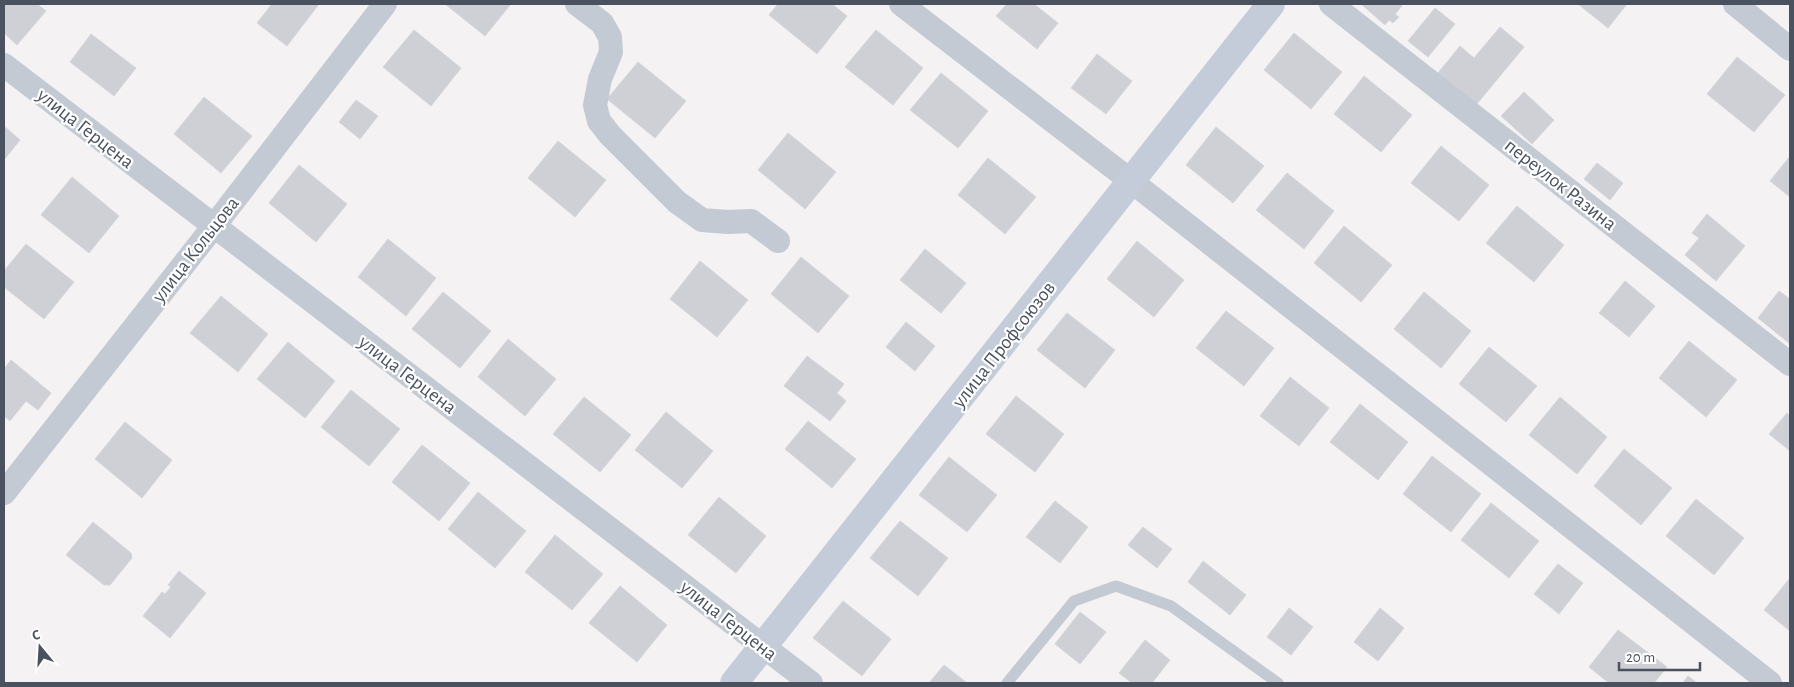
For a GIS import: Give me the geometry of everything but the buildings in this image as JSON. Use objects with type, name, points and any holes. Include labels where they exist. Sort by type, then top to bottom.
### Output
[{"type":"street","name":"улица Кольцова","points":[[4,493],[214,226],[385,4]]},
{"type":"street","points":[[576,4],[602,23],[610,37],[611,52],[600,79],[595,105],[599,121],[610,135],[678,202],[702,220],[751,221],[778,241]]},
{"type":"street","points":[[901,4],[1131,181],[1770,683]]},
{"type":"street","name":"улица Профсоюзов","points":[[734,683],[1271,4]]},
{"type":"street","name":"переулок Разина","points":[[1331,4],[1790,364]]},
{"type":"street","points":[[1735,4],[1790,49]]},
{"type":"street","name":"улица Герцена","points":[[4,64],[811,683]]},
{"type":"lane","points":[[1007,683],[1074,601],[1116,586],[1171,606],[1278,683]]}]
